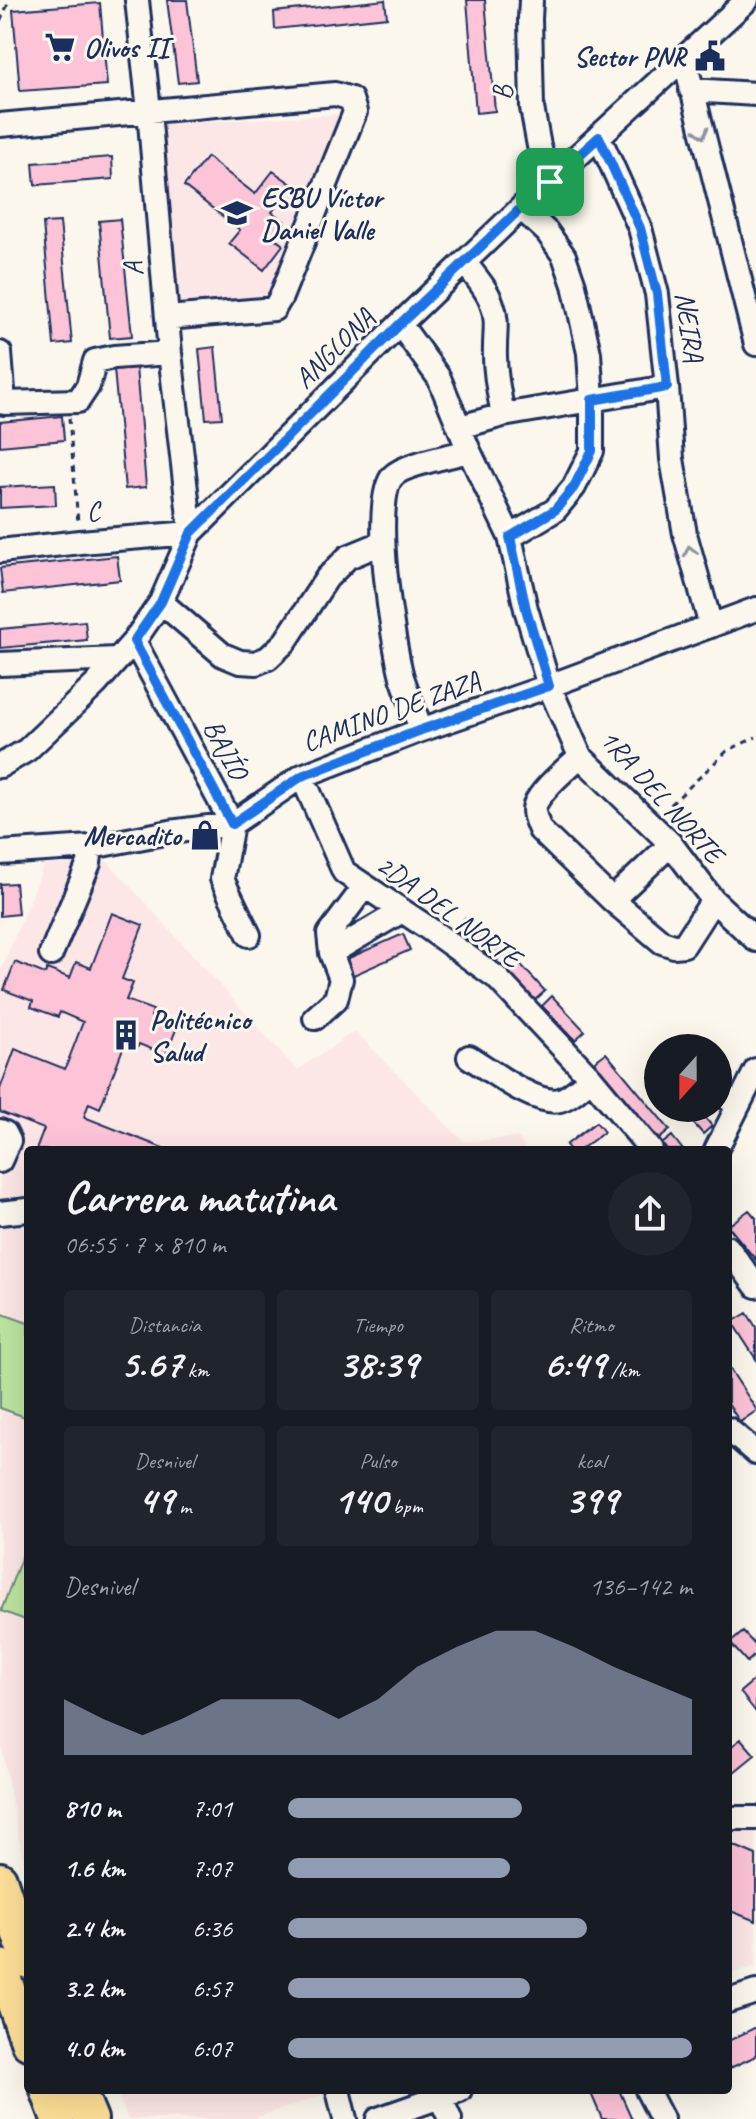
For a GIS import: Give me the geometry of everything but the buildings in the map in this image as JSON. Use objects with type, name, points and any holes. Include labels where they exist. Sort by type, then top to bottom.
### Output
[{"type":"highway","points":[[0,1879],[24,1950]]},
{"type":"highway","points":[[0,1966],[24,2033]]},
{"type":"highway","points":[[49,2094],[58,2119]]},
{"type":"highway","points":[[81,2094],[91,2119]]},
{"type":"street","name":"A","points":[[137,0],[170,353],[191,533]]},
{"type":"street","name":"B","points":[[531,0],[532,108],[550,182]]},
{"type":"street","name":"ANGLONA","points":[[0,766],[27,750],[96,684],[134,641],[161,602],[191,533],[521,208],[747,0]]},
{"type":"street","points":[[684,57],[756,344]]},
{"type":"street","points":[[691,90],[756,94]]},
{"type":"street","points":[[0,125],[335,94],[351,99],[355,112],[274,309],[167,318]]},
{"type":"street","name":"NEIRA","points":[[599,137],[640,228],[657,294],[672,459],[685,534],[711,626]]},
{"type":"street","points":[[510,537],[555,510],[574,487],[592,451],[589,353],[582,316],[564,256],[547,232],[521,208]]},
{"type":"street","points":[[465,263],[493,305],[497,325],[498,393],[503,415]]},
{"type":"street","name":"1RA DEL NORTE","points":[[400,324],[439,378],[510,537],[526,609],[549,686],[580,756],[671,844],[713,900],[756,940]]},
{"type":"street","points":[[0,353],[4,403],[78,401],[88,386],[95,361],[170,353]]},
{"type":"street","points":[[460,427],[503,415],[667,387]]},
{"type":"street","points":[[421,730],[402,676],[393,633],[382,543],[384,506],[391,478],[402,469],[469,451]]},
{"type":"street","name":"C","points":[[0,551],[191,533]]},
{"type":"street","points":[[161,602],[223,655],[240,662],[256,663],[268,658],[285,642],[327,578],[348,557],[382,543]]},
{"type":"street","name":"CAMINO DE ZAZA","points":[[0,853],[91,847],[232,824],[302,776],[756,609]]},
{"type":"street","name":"BAJÍO","points":[[134,641],[232,824],[222,879],[249,935]]},
{"type":"street","points":[[0,664],[117,659]]},
{"type":"street","points":[[580,756],[534,806],[540,830],[612,900],[662,942],[684,945],[713,900]]},
{"type":"street","name":"2DA DEL NORTE","points":[[302,776],[344,872],[496,977],[591,1078],[648,1146]]},
{"type":"street","points":[[612,900],[671,844]]},
{"type":"street","points":[[51,954],[89,863],[91,847]]},
{"type":"street","points":[[315,1018],[336,999],[341,979],[331,953],[329,934],[365,886]]},
{"type":"street","points":[[331,953],[402,911]]},
{"type":"street","points":[[469,1057],[529,1094],[549,1101],[563,1100],[591,1078]]},
{"type":"street","points":[[718,1146],[746,1102],[756,1070]]},
{"type":"street","points":[[0,1131],[9,1141],[0,1161]]},
{"type":"street","points":[[0,1213],[24,1210]]},
{"type":"street","points":[[732,1253],[756,1286]]},
{"type":"street","points":[[732,1818],[756,1818]]},
{"type":"street","points":[[732,2000],[756,1992]]},
{"type":"street","points":[[339,2094],[345,2119]]},
{"type":"street","points":[[378,2119],[447,2094]]},
{"type":"street","points":[[450,2094],[450,2119]]},
{"type":"street","points":[[649,2094],[662,2119]]},
{"type":"path","points":[[0,21],[10,0]]},
{"type":"path","points":[[68,401],[80,542]]},
{"type":"path","points":[[651,824],[727,751],[756,737]]},
{"type":"shaded area","name":"ESBU Víctor Daniel Valle","points":[[341,114],[271,302],[178,309],[164,124]]},
{"type":"shaded area","points":[[108,862],[297,1070],[355,1031],[464,1142],[518,1137],[524,1146],[24,1146],[24,1866],[0,1738],[0,972],[44,865]]},
{"type":"shaded area","points":[[732,1809],[756,1809],[756,1966],[732,1974]]},
{"type":"shaded area","points":[[118,2094],[325,2094],[252,2119],[128,2119]]},
{"type":"green space","points":[[0,1313],[24,1322],[24,1417],[0,1408]]},
{"type":"green space","points":[[24,1551],[24,1620],[1,1611]]},
{"type":"place","name":"Olivos II","points":[[60,47]]},
{"type":"place","name":"Sector PNR","points":[[710,56]]},
{"type":"place","name":"ESBU Víctor Daniel Valle","points":[[237,213]]},
{"type":"place","name":"Mercadito","points":[[205,835]]},
{"type":"place","name":"Politécnico Salud","points":[[126,1035]]},
{"type":"route","points":[[599,137],[640,228],[657,294],[667,387],[592,400],[592,451],[574,487],[555,510],[510,537],[526,609],[549,686],[421,730],[302,776],[232,824],[134,641],[161,602],[191,533],[400,324],[550,182],[599,137]]}]
